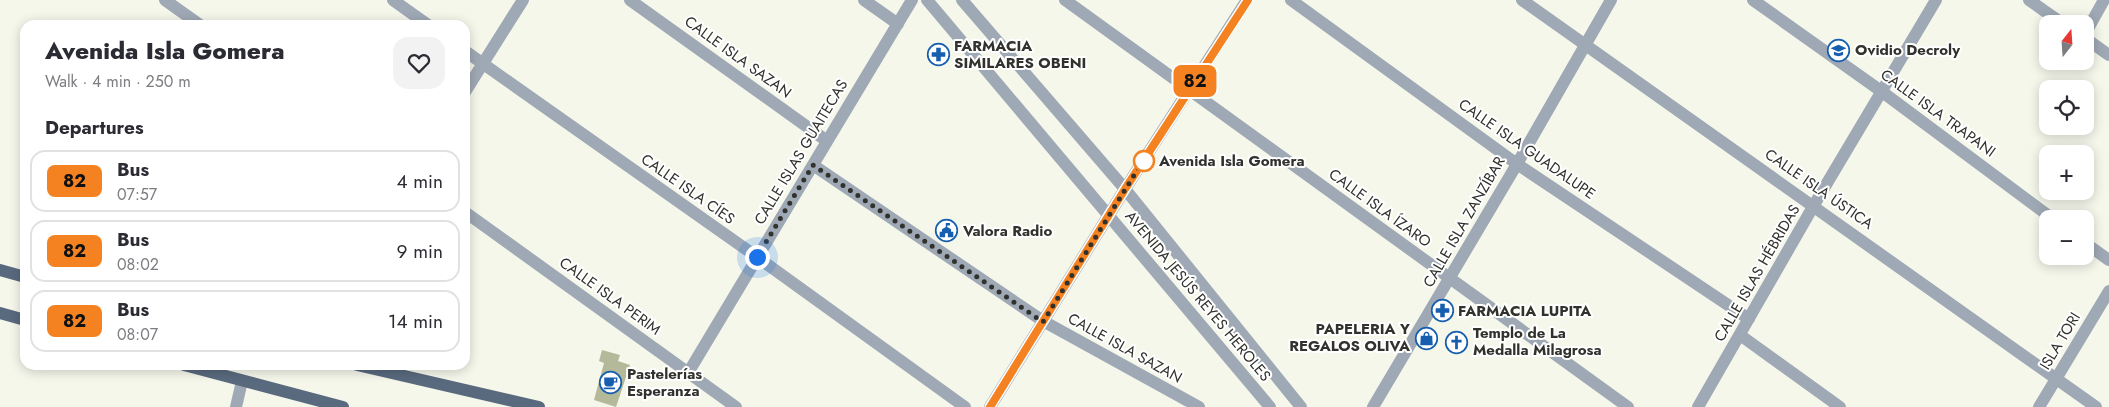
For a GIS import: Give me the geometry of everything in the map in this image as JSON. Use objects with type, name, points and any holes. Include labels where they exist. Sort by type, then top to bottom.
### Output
[{"type":"main road","points":[[0,270],[20,276]]},
{"type":"main road","points":[[0,313],[20,319]]},
{"type":"main road","points":[[202,370],[344,407]]},
{"type":"main road","points":[[379,370],[539,407]]},
{"type":"street","points":[[164,0],[178,4],[195,20]]},
{"type":"street","points":[[393,0],[421,20]]},
{"type":"street","points":[[470,84],[523,0]]},
{"type":"street","name":"CALLE ISLA SAZAN","points":[[630,0],[827,141]]},
{"type":"street","points":[[864,0],[898,24]]},
{"type":"street","name":"CALLE ISLAS GUAITECAS","points":[[688,373],[912,0]]},
{"type":"street","name":"AVENIDA JESÚS REYES HEROLES","points":[[927,0],[1270,407]]},
{"type":"street","name":"AVENIDA JESÚS REYES HEROLES","points":[[962,0],[1125,189],[1301,407]]},
{"type":"street","name":"CALLE ISLA ÍZARO","points":[[1065,0],[1628,407]]},
{"type":"street","points":[[990,407],[1125,189],[1248,0]]},
{"type":"street","name":"CALLE ISLA GUADALUPE","points":[[1291,0],[1517,164],[1749,319]]},
{"type":"street","name":"CALLE ISLA ÚSTICA","points":[[1522,0],[2096,407]]},
{"type":"street","name":"CALLE ISLA ZANZÍBAR","points":[[1373,407],[1517,164],[1610,0]]},
{"type":"street","name":"CALLE ISLA TRAPANI","points":[[1753,0],[1881,91],[2041,210]]},
{"type":"street","name":"CALLE ISLAS HÉBRIDAS","points":[[1698,407],[1881,91],[1936,0]]},
{"type":"street","points":[[2029,0],[2051,15]]},
{"type":"street","points":[[2094,18],[2104,0]]},
{"type":"street","points":[[2094,44],[2109,55]]},
{"type":"street","name":"CALLE ISLA CÍES","points":[[470,55],[757,257],[965,407]]},
{"type":"street","name":"CALLE ISLA SAZAN","points":[[813,165],[1043,322],[1199,407]]},
{"type":"street","name":"CALLE ISLA PERIM","points":[[470,216],[736,407]]},
{"type":"street","points":[[2094,249],[2109,260]]},
{"type":"street","name":"ISLA TORI","points":[[2039,407],[2109,291]]},
{"type":"street","points":[[1740,335],[1840,407]]},
{"type":"street","points":[[236,407],[242,381]]},
{"type":"building","name":"Pastelerías Esperanza","points":[[602,350],[620,355],[618,361],[630,365],[616,407],[594,400],[604,363],[599,361]]},
{"type":"bus line","name":"82","points":[[990,407],[1125,189],[1248,0]]},
{"type":"place","name":"Ovidio Decroly","points":[[1839,50]]},
{"type":"place","name":"FARMACIA SIMILARES OBENI","points":[[938,55]]},
{"type":"place","name":"Avenida Isla Gomera","points":[[1144,161]]},
{"type":"place","name":"Valora Radio","points":[[947,231]]},
{"type":"place","name":"FARMACIA LUPITA","points":[[1442,311]]},
{"type":"place","name":"PAPELERIA Y REGALOS OLIVA","points":[[1426,338]]},
{"type":"place","name":"Templo de La Medalla Milagrosa","points":[[1457,342]]},
{"type":"place","name":"Pastelerías Esperanza","points":[[611,383]]},
{"type":"route","points":[[757,257],[813,165],[1043,322],[1146,156],[1144,161]]}]
